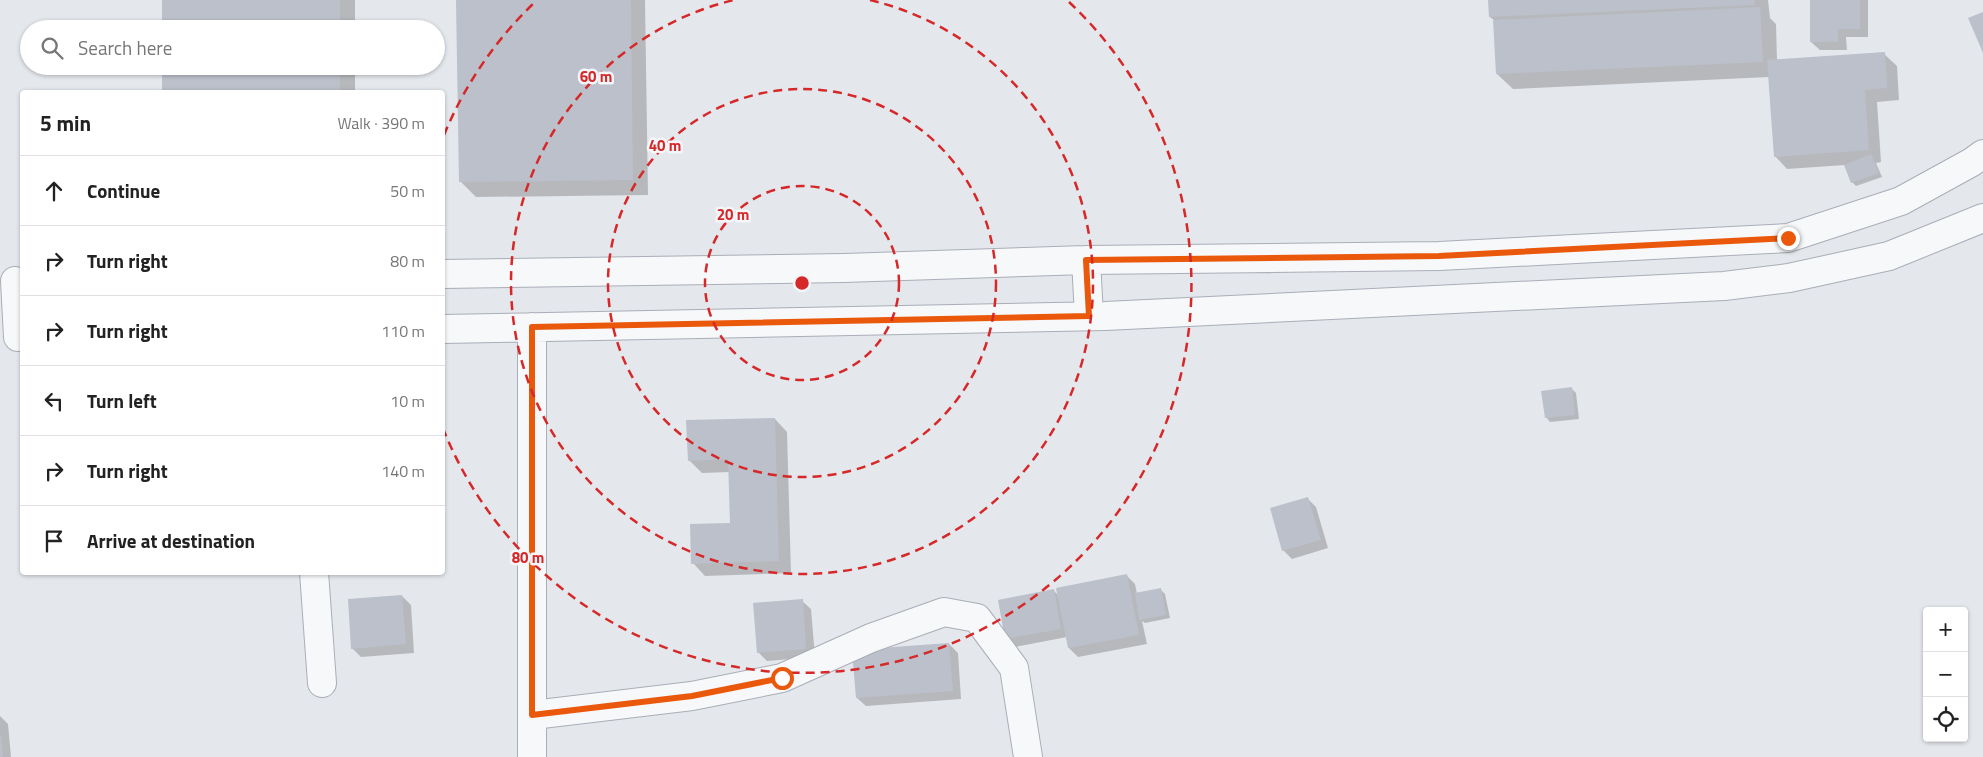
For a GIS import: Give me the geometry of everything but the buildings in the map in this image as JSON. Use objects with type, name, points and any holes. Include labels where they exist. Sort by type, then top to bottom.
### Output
[{"type":"street","points":[[445,329],[532,327],[1439,256],[1788,238],[1901,201],[1983,154]]},
{"type":"street","points":[[445,274],[844,268],[1087,284],[1734,285],[1789,278],[1889,256],[1983,218]]},
{"type":"street","points":[[13,284],[14,333]]},
{"type":"street","points":[[532,327],[532,757]]},
{"type":"street","points":[[314,575],[322,683]]},
{"type":"street","points":[[532,715],[692,696],[782,678],[871,638],[944,612],[977,618],[1014,668],[1028,757]]},
{"type":"route","points":[[782,678],[692,696],[532,715],[532,327],[1089,316],[1086,260],[1439,256],[1788,238]]}]
